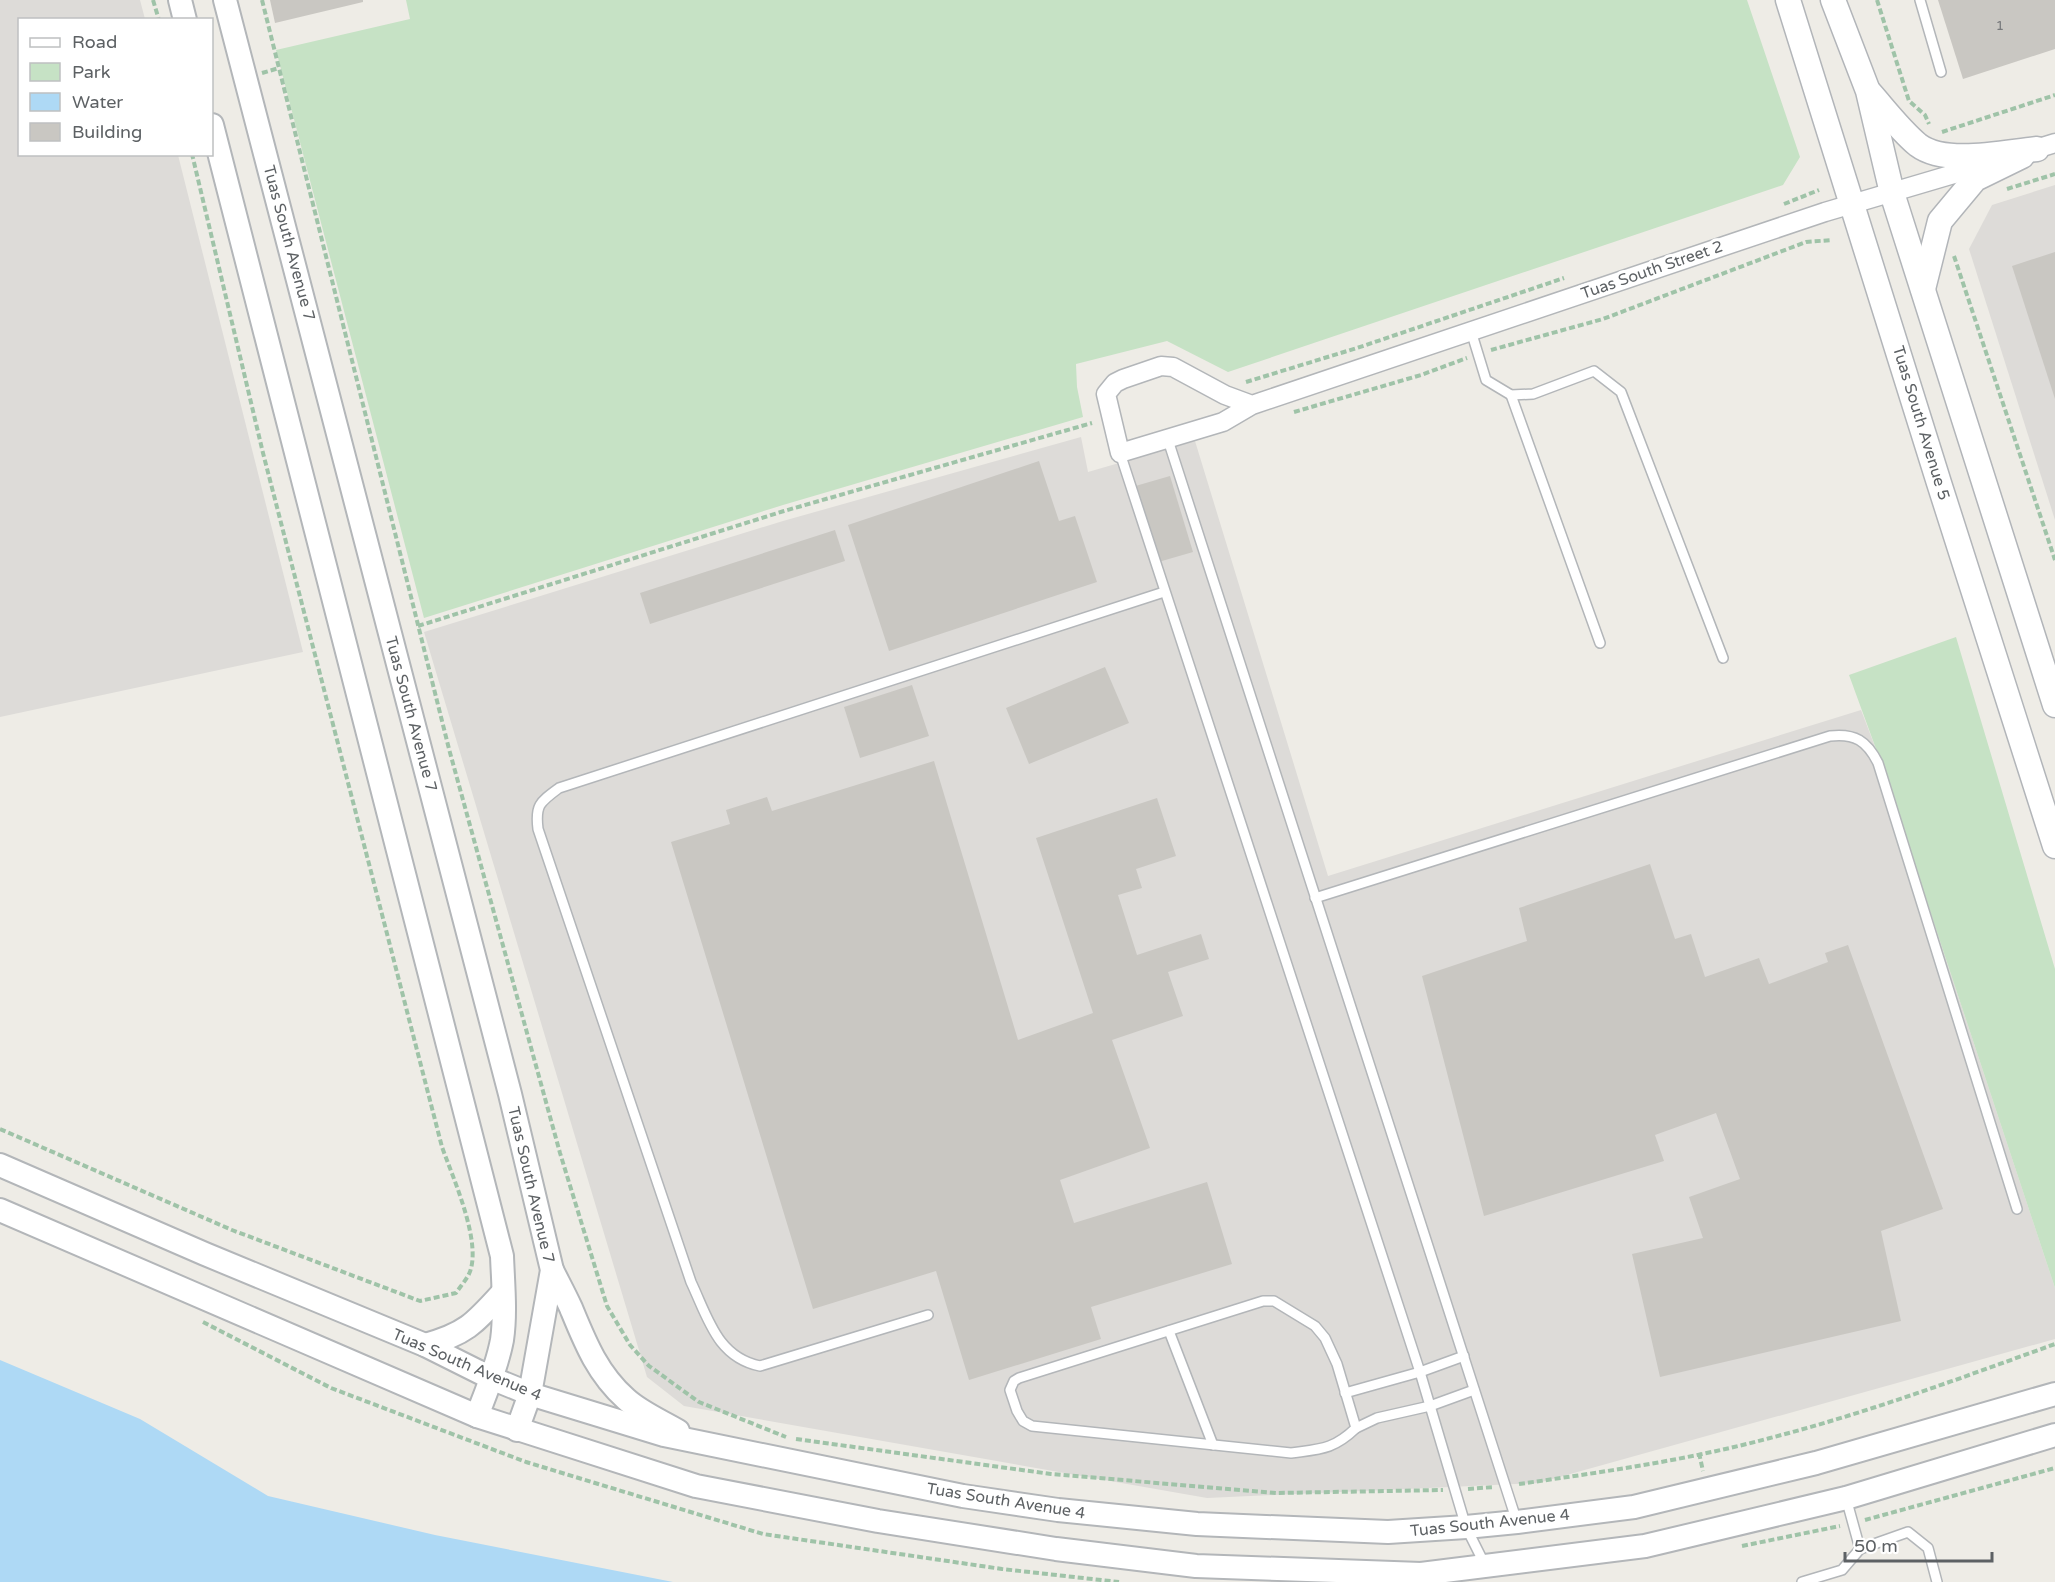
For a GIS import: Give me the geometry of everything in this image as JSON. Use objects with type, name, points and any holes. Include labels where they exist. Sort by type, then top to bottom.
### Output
[{"type":"main road","name":"Tuas South Avenue 5","points":[[1788,0],[2055,846]]},
{"type":"main road","points":[[1833,0],[1868,92],[1892,193],[2055,705]]},
{"type":"main road","points":[[1868,92],[1919,146],[1934,153],[1964,156],[2046,146]]},
{"type":"main road","points":[[1923,289],[1940,220],[1975,179],[2046,146]]},
{"type":"street","points":[[180,0],[184,18]]},
{"type":"street","name":"Tuas South Avenue 7","points":[[225,0],[510,1094],[552,1270],[530,1394],[517,1430]]},
{"type":"street","points":[[213,128],[502,1256],[502,1340],[492,1378],[477,1416]]},
{"type":"street","name":"Tuas South Street 2","points":[[1120,453],[1223,422],[1252,405],[1852,203],[2046,146]]},
{"type":"street","points":[[1120,453],[1106,394],[1115,383],[1123,379],[1161,366],[1173,367],[1252,405]]},
{"type":"street","name":"Tuas South Avenue 4","points":[[0,1165],[204,1254],[424,1345],[530,1394],[664,1436],[963,1496],[1058,1510],[1221,1526],[1388,1532],[1466,1527],[1655,1502],[1816,1463],[2055,1394]]},
{"type":"street","points":[[0,1210],[477,1416],[696,1486],[878,1521],[1056,1549],[1196,1566],[1421,1574],[1645,1546],[1846,1498],[2055,1435]]},
{"type":"street","points":[[552,1270],[570,1305],[585,1344],[611,1385],[628,1401],[697,1443]]},
{"type":"street","points":[[424,1345],[450,1338],[461,1332],[482,1315],[503,1292]]},
{"type":"lane","points":[[1920,0],[1941,72]]},
{"type":"lane","points":[[1471,331],[1486,380],[1511,395],[1533,394],[1594,371],[1622,392],[1723,658]]},
{"type":"lane","points":[[1511,395],[1600,643]]},
{"type":"lane","points":[[1168,440],[1464,1356],[1504,1487],[1517,1521]]},
{"type":"lane","points":[[1120,453],[1420,1372],[1466,1527],[1486,1567]]},
{"type":"lane","points":[[928,1315],[760,1366],[744,1362],[730,1353],[717,1337],[691,1282],[538,829],[536,813],[542,801],[558,788],[1164,592]]},
{"type":"lane","points":[[1315,898],[1830,736],[1847,734],[1862,741],[1872,751],[1878,763],[2017,1209]]},
{"type":"lane","points":[[1356,1428],[1337,1364],[1325,1338],[1316,1326],[1274,1301],[1263,1301],[1019,1378],[1014,1381],[1010,1390],[1023,1421],[1032,1426],[1291,1453],[1330,1447],[1344,1440],[1356,1428],[1377,1418],[1430,1406],[1474,1390]]},
{"type":"lane","points":[[1169,1331],[1213,1445]]},
{"type":"lane","points":[[1345,1393],[1420,1372],[1464,1356]]},
{"type":"lane","points":[[1846,1498],[1860,1549]]},
{"type":"lane","points":[[1802,1582],[1842,1570],[1860,1549],[1908,1532],[1928,1548],[1937,1582]]},
{"type":"path","points":[[153,0],[158,18]]},
{"type":"path","points":[[262,0],[449,749],[560,1153],[607,1306],[630,1345],[649,1366],[699,1402],[787,1438],[1051,1474],[1276,1493],[1504,1487],[1642,1466],[1769,1438],[1925,1391],[2055,1344]]},
{"type":"path","points":[[1877,0],[1909,101],[1925,115],[1933,134],[2055,95]]},
{"type":"path","points":[[0,1129],[232,1230],[420,1301],[456,1293],[470,1273],[474,1253],[470,1228],[442,1147],[263,453],[192,156]]},
{"type":"path","points":[[2005,190],[2055,174]]},
{"type":"path","points":[[1775,207],[1819,190]]},
{"type":"path","points":[[1954,248],[1954,257],[2055,560]]},
{"type":"path","points":[[1240,381],[1250,382],[1282,372],[1565,278]]},
{"type":"path","points":[[1090,412],[1094,432]]},
{"type":"path","points":[[418,627],[784,511],[1092,423]]},
{"type":"shaded area","points":[[0,0],[140,0],[145,18],[18,18],[18,156],[178,156],[303,652],[0,717]]},
{"type":"shaded area","points":[[2055,185],[2055,520],[1969,249],[1992,205]]},
{"type":"shaded area","points":[[1081,437],[1088,472],[1195,441],[1328,876],[1861,710],[1879,757],[2055,1288],[2055,1339],[1538,1483],[1207,1498],[684,1406],[647,1377],[424,632],[783,521]]},
{"type":"green space","points":[[406,0],[1747,0],[1800,157],[1783,185],[1228,372],[1167,341],[1076,364],[1077,387],[1083,417],[783,505],[424,618],[276,50],[410,19]]},
{"type":"green space","points":[[1956,637],[2055,969],[2055,1288],[1879,757],[1849,675]]},
{"type":"water","points":[[0,1360],[140,1419],[268,1496],[435,1535],[673,1582],[0,1582]]},
{"type":"building","points":[[270,0],[363,0],[363,2],[275,23]]},
{"type":"building","points":[[1938,0],[2055,0],[2055,49],[1963,79]]},
{"type":"building","points":[[2055,252],[2055,399],[2012,266]]},
{"type":"building","points":[[1039,461],[1059,521],[1075,516],[1097,582],[889,651],[848,525]]},
{"type":"building","points":[[1170,476],[1193,552],[1155,563],[1132,487]]},
{"type":"building","points":[[835,530],[845,561],[650,624],[640,593]]},
{"type":"building","points":[[1105,667],[1129,723],[1029,764],[1006,708]]},
{"type":"building","points":[[912,685],[929,736],[860,758],[844,707]]},
{"type":"building","points":[[934,761],[1018,1040],[1093,1013],[1036,838],[1157,798],[1176,856],[1136,869],[1142,888],[1118,895],[1137,955],[1201,934],[1209,959],[1168,972],[1183,1016],[1112,1040],[1150,1148],[1060,1180],[1074,1223],[1207,1182],[1232,1264],[1091,1307],[1101,1339],[969,1380],[936,1271],[813,1309],[671,842],[730,824],[726,810],[767,797],[772,811]]},
{"type":"building","points":[[1650,864],[1675,939],[1691,934],[1705,977],[1759,958],[1769,984],[1828,962],[1825,953],[1848,945],[1943,1209],[1881,1231],[1901,1321],[1660,1377],[1632,1254],[1703,1238],[1689,1197],[1740,1179],[1716,1113],[1655,1135],[1664,1161],[1484,1216],[1422,976],[1527,941],[1519,908]]}]
